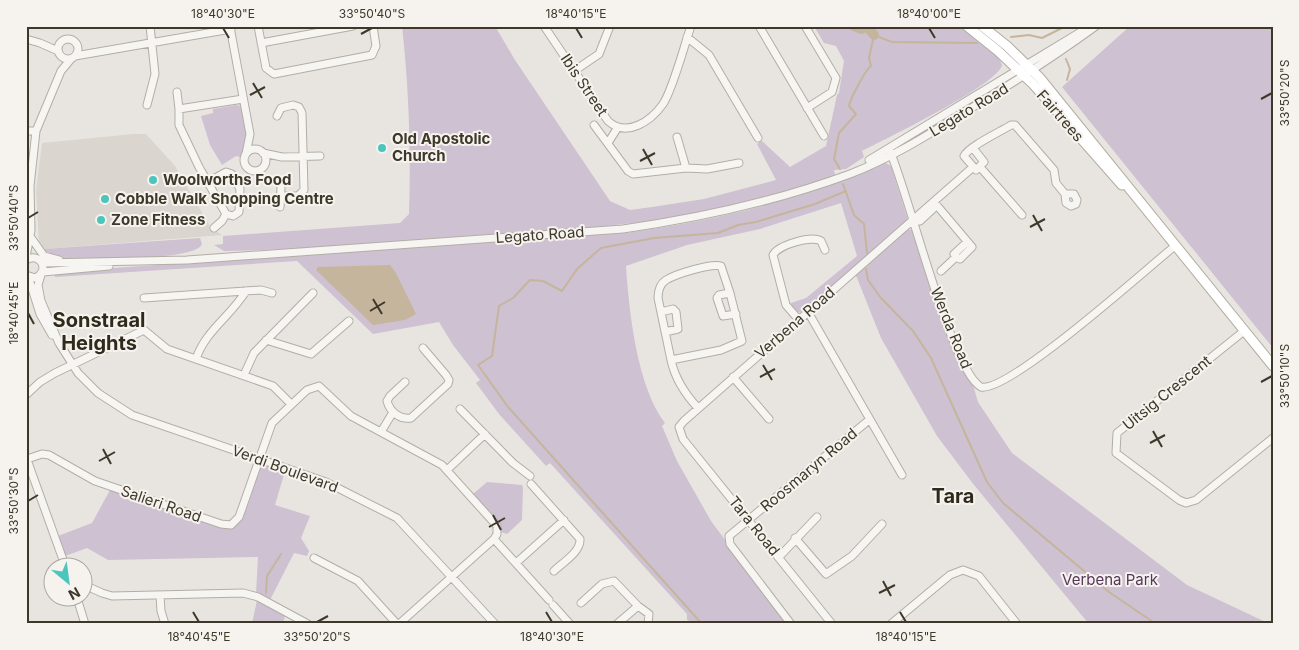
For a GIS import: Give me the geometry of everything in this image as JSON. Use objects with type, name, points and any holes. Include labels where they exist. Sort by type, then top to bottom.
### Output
[{"type":"main road","name":"Fairtrees","points":[[968,26],[1025,76],[1108,171],[1147,212]]},
{"type":"main road","name":"Fairtrees","points":[[982,26],[1033,71],[1114,167],[1147,212],[1273,366]]},
{"type":"street","points":[[147,105],[155,74],[150,26]]},
{"type":"street","points":[[258,26],[266,68],[274,74],[372,55],[376,46],[373,26]]},
{"type":"street","points":[[261,43],[353,26]]},
{"type":"street","name":"Ibis Street","points":[[544,26],[608,121],[618,127],[631,128],[640,125],[663,104],[691,26]]},
{"type":"street","points":[[574,71],[599,54],[610,26]]},
{"type":"street","points":[[759,26],[824,136]]},
{"type":"street","points":[[805,26],[836,78],[832,92],[807,108]]},
{"type":"street","name":"Legato Road","points":[[890,152],[1018,69],[1090,26]]},
{"type":"street","name":"Legato Road","points":[[26,258],[124,263],[240,256],[623,229],[679,221],[735,209],[834,180],[890,152],[1025,76],[1096,26]]},
{"type":"street","points":[[40,42],[65,59],[153,44],[230,28],[250,134],[265,157],[264,164]]},
{"type":"street","points":[[687,37],[709,55],[758,138]]},
{"type":"street","points":[[26,39],[40,42],[70,39],[94,54]]},
{"type":"street","points":[[61,41],[59,54],[61,71]]},
{"type":"street","points":[[40,260],[32,238],[29,179],[36,131],[61,71],[73,57],[77,45]]},
{"type":"street","points":[[177,92],[179,125],[208,182],[226,214],[233,216],[240,210],[240,189],[232,174],[226,172],[208,182]]},
{"type":"street","points":[[179,109],[243,99]]},
{"type":"street","points":[[277,116],[278,110],[283,107],[293,105],[300,109],[303,193],[298,196],[281,196]]},
{"type":"street","points":[[594,125],[628,171],[633,174],[686,168],[708,169],[739,163]]},
{"type":"street","points":[[973,148],[983,162],[976,170],[972,168],[964,155],[973,148],[1011,125],[1015,125],[1054,170],[1056,183],[1065,194]]},
{"type":"street","points":[[608,143],[618,127]]},
{"type":"street","points":[[26,131],[36,131]]},
{"type":"street","points":[[250,134],[244,160],[248,168],[257,170],[264,164],[282,157]]},
{"type":"street","points":[[677,137],[686,168]]},
{"type":"street","points":[[246,154],[250,150],[282,157],[320,156]]},
{"type":"street","name":"Werda Road","points":[[890,152],[954,344],[973,380],[984,388],[994,386],[1034,362],[1175,246]]},
{"type":"street","points":[[980,167],[1022,215]]},
{"type":"street","name":"Verbena Road","points":[[679,428],[698,408],[913,221],[916,215],[972,168]]},
{"type":"street","points":[[280,207],[281,187]]},
{"type":"street","points":[[933,202],[972,248],[960,259],[956,257],[941,271]]},
{"type":"street","points":[[214,228],[222,221],[226,214]]},
{"type":"street","points":[[26,258],[31,230]]},
{"type":"street","points":[[32,238],[38,249],[47,258],[83,262]]},
{"type":"street","points":[[799,320],[786,305],[773,255],[779,248],[812,238],[821,241],[825,250]]},
{"type":"street","name":"Verdi Boulevard","points":[[40,260],[42,273],[38,285],[41,301],[59,343]]},
{"type":"street","name":"Legato Road","points":[[27,276],[35,278],[42,273],[124,263]]},
{"type":"street","points":[[671,360],[740,344],[743,339],[730,292],[720,266],[693,270],[667,280],[661,285],[658,298],[671,360],[681,385],[698,408]]},
{"type":"street","name":"Verdi Boulevard","points":[[27,276],[40,314],[72,364],[98,393],[132,415],[326,482],[397,518],[495,624]]},
{"type":"street","points":[[144,298],[261,290],[272,293]]},
{"type":"street","points":[[196,359],[205,339],[235,307],[246,291]]},
{"type":"street","points":[[730,292],[719,295],[717,298],[723,316],[736,314]]},
{"type":"street","points":[[244,375],[252,356],[313,293]]},
{"type":"street","points":[[661,312],[673,309],[676,312],[678,329],[665,332]]},
{"type":"street","points":[[808,312],[902,475]]},
{"type":"street","points":[[266,340],[311,354],[349,321]]},
{"type":"street","points":[[26,395],[47,377],[144,330],[160,346],[273,386],[291,404]]},
{"type":"street","name":"Uitsig Crescent","points":[[1244,331],[1117,433],[1116,453],[1179,500],[1189,503],[1198,498],[1273,438]]},
{"type":"street","points":[[405,382],[388,398],[388,404],[393,412],[403,418],[411,418],[448,384],[449,380],[446,375],[423,348]]},
{"type":"street","points":[[733,377],[769,419]]},
{"type":"street","name":"Salieri Road","points":[[27,458],[42,454],[49,455],[94,481],[227,525],[238,520],[270,426],[311,387],[319,386],[348,414],[382,432]]},
{"type":"street","points":[[460,409],[514,463],[530,476]]},
{"type":"street","points":[[314,558],[358,581],[398,624],[494,539],[498,531],[496,524],[447,470],[428,457],[382,432],[393,412]]},
{"type":"street","name":"Roosmaryn Road","points":[[791,624],[729,540],[731,534],[869,420]]},
{"type":"street","name":"Tara Road","points":[[679,428],[683,439],[832,624]]},
{"type":"street","points":[[447,470],[485,434]]},
{"type":"street","points":[[27,458],[62,558]]},
{"type":"street","points":[[531,484],[579,537],[580,544],[554,571]]},
{"type":"street","points":[[779,557],[817,517]]},
{"type":"street","points":[[516,564],[564,520]]},
{"type":"street","points":[[795,538],[826,574],[852,556],[882,524]]},
{"type":"street","points":[[494,539],[570,624]]},
{"type":"street","points":[[891,624],[950,575],[963,570],[979,576],[1017,624]]},
{"type":"street","points":[[581,603],[602,584],[612,581],[620,585],[638,606],[648,614],[648,624]]},
{"type":"street","points":[[92,588],[109,595],[248,594],[308,624]]},
{"type":"street","points":[[160,595],[161,612],[165,624]]},
{"type":"street","points":[[617,624],[638,606]]},
{"type":"street","points":[[80,608],[85,624]]},
{"type":"shaded area","points":[[146,134],[175,166],[211,228],[222,235],[44,249],[39,244],[36,190],[42,143]]},
{"type":"shaded area","points":[[390,265],[396,273],[416,314],[405,320],[373,325],[316,270],[318,267]]},
{"type":"green space","points":[[402,26],[495,26],[515,60],[610,201],[630,210],[704,199],[776,180],[757,144],[762,141],[790,167],[826,146],[839,93],[844,61],[836,46],[824,43],[814,26],[959,26],[999,58],[1002,65],[996,74],[982,85],[939,111],[862,151],[864,157],[846,169],[834,170],[835,175],[793,191],[749,203],[705,213],[660,220],[570,229],[288,249],[224,251],[214,245],[223,244],[223,236],[400,223],[409,214],[409,120]]},
{"type":"green space","points":[[1130,26],[1273,26],[1273,348],[1062,87]]},
{"type":"green space","points":[[236,105],[241,106],[248,138],[240,157],[236,156],[222,165],[210,145],[201,116],[213,113],[213,109]]},
{"type":"green space","points":[[884,162],[891,166],[908,220],[802,313],[794,311],[791,303],[806,298],[857,256],[841,203],[760,229],[687,245],[626,266],[632,326],[641,369],[655,408],[665,423],[662,426],[677,461],[711,521],[788,624],[695,624],[687,620],[687,614],[550,463],[546,466],[499,414],[476,383],[480,380],[453,345],[439,322],[373,334],[297,261],[55,277],[54,272],[626,233],[693,222],[758,207],[821,188]]},
{"type":"green space","name":"Verbena Park","points":[[907,229],[913,230],[950,341],[973,385],[978,402],[1012,453],[1187,585],[1270,624],[1089,624],[974,485],[937,436],[881,338],[855,273]]},
{"type":"green space","points":[[200,238],[202,244],[195,250],[159,257],[136,258],[58,258],[47,254],[39,244],[44,249]]},
{"type":"green space","points":[[265,465],[285,471],[275,505],[310,516],[301,538],[309,551],[307,556],[294,553],[270,600],[256,594],[258,557],[108,560],[87,548],[65,556],[58,536],[92,523],[110,490],[226,529],[233,527],[239,522],[248,506],[258,470]]},
{"type":"green space","points":[[487,482],[522,485],[523,487],[522,520],[507,534],[501,532],[498,522],[473,494]]},
{"type":"green space","points":[[257,600],[285,615],[283,624],[252,624]]},
{"type":"waterway","points":[[854,26],[862,29],[863,26]]},
{"type":"waterway","points":[[867,26],[874,35]]},
{"type":"waterway","points":[[1011,37],[1029,35],[1042,38],[1066,26]]},
{"type":"waterway","points":[[840,169],[834,159],[839,133],[856,114],[849,106],[858,85],[871,66],[869,58],[874,35],[892,42],[977,43]]},
{"type":"waterway","points":[[1066,59],[1070,69],[1067,80]]},
{"type":"waterway","points":[[843,184],[854,215],[864,224],[867,253]]},
{"type":"waterway","points":[[702,624],[508,407],[478,365],[492,356],[499,306],[513,298],[530,280],[543,281],[562,291],[577,269],[601,248],[654,238],[718,233],[738,225],[756,222],[815,204],[846,191]]},
{"type":"waterway","points":[[866,269],[868,280],[881,298],[913,331],[931,358],[987,482],[1003,503],[1109,592],[1156,624]]},
{"type":"waterway","points":[[266,593],[267,576],[281,554]]},
{"type":"place","name":"Old Apostolic Church","points":[[382,148]]},
{"type":"place","name":"Woolworths Food","points":[[153,180]]},
{"type":"place","name":"Cobble Walk Shopping Centre","points":[[105,199]]},
{"type":"place","name":"Zone Fitness","points":[[101,220]]},
{"type":"district","name":"Sonstraal Heights","points":[[99,332]]},
{"type":"district","name":"Tara","points":[[953,496]]}]
